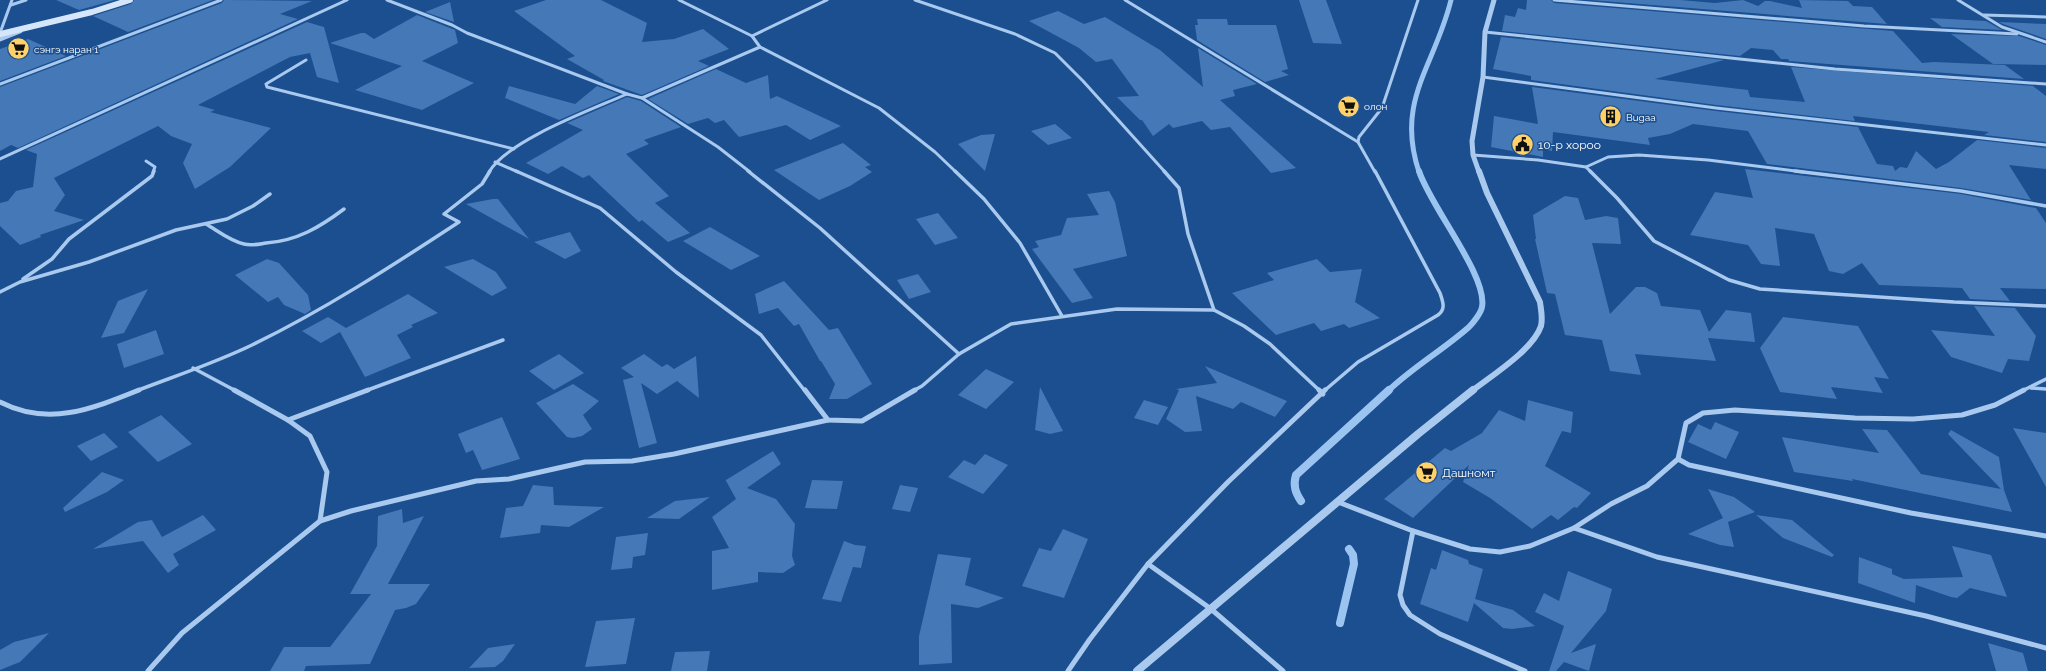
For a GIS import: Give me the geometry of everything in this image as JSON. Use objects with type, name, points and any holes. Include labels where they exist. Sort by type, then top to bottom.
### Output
[{"type":"main road","points":[[0,34],[22,30],[92,12],[130,0]]},
{"type":"street","points":[[0,34],[12,0]]},
{"type":"street","points":[[11,5],[26,0]]},
{"type":"street","points":[[0,84],[221,0]]},
{"type":"street","points":[[0,159],[348,0]]},
{"type":"street","points":[[387,0],[452,25],[466,33],[627,94],[642,98],[718,147],[820,228],[959,354]]},
{"type":"street","points":[[679,0],[752,36],[760,47],[879,108],[935,152],[984,199],[1020,243],[1062,316]]},
{"type":"street","points":[[752,36],[827,0]]},
{"type":"street","points":[[915,0],[1015,34],[1054,53],[1083,81],[1179,188],[1188,234],[1214,310]]},
{"type":"street","points":[[1125,0],[1358,142]]},
{"type":"street","points":[[1068,671],[1090,639],[1148,564],[1228,482],[1323,394],[1343,373],[1358,362],[1430,321],[1442,312],[1444,305],[1440,293],[1415,244],[1358,142],[1358,136],[1377,115],[1384,102],[1394,69],[1408,34],[1418,0]]},
{"type":"street","points":[[1137,671],[1418,434],[1524,350],[1539,334],[1543,318],[1540,302],[1487,193],[1473,155],[1472,141],[1483,77],[1485,32],[1494,0]]},
{"type":"street","points":[[1554,0],[1864,26],[2018,34]]},
{"type":"street","points":[[1958,0],[2002,27],[2018,34],[2046,42]]},
{"type":"street","points":[[1984,15],[2046,17]]},
{"type":"street","points":[[0,39],[22,30]]},
{"type":"street","points":[[1485,32],[1690,56],[1939,78],[2046,84]]},
{"type":"street","points":[[642,98],[760,47]]},
{"type":"street","points":[[306,60],[266,84],[267,87],[514,149]]},
{"type":"street","points":[[1483,77],[1723,109],[2046,145]]},
{"type":"street","points":[[0,402],[14,411],[55,415],[129,395],[262,340],[379,274],[459,222],[444,214],[482,184],[494,162],[535,135],[627,94]]},
{"type":"street","points":[[1473,155],[1538,160],[1586,167],[1608,157],[1631,155],[1708,160],[1961,190],[2046,206]]},
{"type":"street","points":[[0,292],[20,282],[52,259],[69,239],[152,176],[155,167],[146,161]]},
{"type":"street","points":[[494,162],[600,208],[676,272],[761,335],[828,420]]},
{"type":"street","points":[[1586,167],[1617,198],[1654,242],[1729,280],[1760,289],[1954,302],[2046,306]]},
{"type":"street","points":[[20,282],[89,262],[176,230],[227,219],[253,206],[270,194]]},
{"type":"street","points":[[205,224],[230,237],[250,245],[298,238],[321,226],[344,209]]},
{"type":"street","points":[[148,671],[182,633],[320,520],[351,511],[476,481],[509,479],[586,462],[632,461],[674,454],[828,420],[862,421],[922,386],[959,354],[1011,324],[1117,309],[1214,310],[1244,326],[1270,344],[1286,357],[1323,394]]},
{"type":"street","points":[[288,420],[503,340]]},
{"type":"street","points":[[193,368],[288,420],[310,436],[327,472],[320,520]]},
{"type":"street","points":[[1338,502],[1413,531],[1470,549],[1500,552],[1530,546],[1574,528],[1611,504],[1647,486],[1678,460],[1686,422],[1703,413],[1735,410],[1855,418],[1913,419],[1962,415],[1995,405],[2031,388],[2046,379]]},
{"type":"street","points":[[2031,388],[2046,388]]},
{"type":"street","points":[[1678,460],[1689,465],[1911,513],[2046,536]]},
{"type":"street","points":[[1574,528],[1657,557],[1926,616],[2046,648]]},
{"type":"street","points":[[1413,531],[1400,595],[1403,605],[1410,615],[1440,634],[1525,671]]},
{"type":"street","points":[[1148,564],[1211,609],[1283,671]]},
{"type":"building","points":[[56,0],[115,0],[79,10]]},
{"type":"building","points":[[134,0],[213,0],[128,32],[93,16],[131,4]]},
{"type":"building","points":[[224,0],[312,1],[280,14],[298,19],[18,148],[11,145],[0,151],[0,87],[222,3]]},
{"type":"building","points":[[546,0],[601,0],[647,23],[642,42],[674,39],[703,29],[729,49],[698,61],[709,66],[642,95],[603,81],[604,80],[567,59],[575,56],[514,11]]},
{"type":"building","points":[[1299,0],[1326,0],[1342,44],[1313,43]]},
{"type":"building","points":[[1527,0],[1551,0],[1554,3],[1893,31],[1922,63],[1934,62],[2005,65],[2024,79],[1789,61],[1788,59],[1781,59],[1773,50],[1751,48],[1740,56],[1502,31],[1505,15],[1515,17],[1518,8],[1526,10]]},
{"type":"building","points":[[1590,0],[1680,0],[1715,3],[1743,0],[1758,6],[1765,1],[1770,1],[1802,8],[1799,0],[1848,1],[1853,6],[1872,7],[1887,24]]},
{"type":"building","points":[[450,2],[454,22],[425,12]]},
{"type":"building","points":[[1058,11],[1084,24],[1105,17],[1160,50],[1203,87],[1198,48],[1257,84],[1233,90],[1235,96],[1220,100],[1296,168],[1271,173],[1230,127],[1211,130],[1202,121],[1173,128],[1169,124],[1153,136],[1142,120],[1140,120],[1117,97],[1139,96],[1112,59],[1096,62],[1079,48],[1029,21]]},
{"type":"building","points":[[417,15],[455,30],[458,43],[422,61],[474,83],[422,110],[355,90],[402,66],[330,43],[361,33],[365,33],[374,39]]},
{"type":"building","points":[[1930,18],[1986,21],[2002,30],[1942,27]]},
{"type":"building","points":[[1197,19],[1227,19],[1228,25],[1276,25],[1288,69],[1281,71],[1289,75],[1265,82],[1197,40],[1195,25],[1198,25]]},
{"type":"building","points":[[307,22],[324,27],[339,83],[317,77],[310,53],[290,57],[198,105],[215,110],[210,112],[271,128],[230,167],[195,189],[183,163],[192,144],[171,136],[158,126],[54,178],[65,195],[54,211],[84,220],[40,235],[41,237],[20,245],[0,226],[0,203],[8,201],[16,191],[33,187],[37,154],[26,150]]},
{"type":"building","points":[[1999,22],[2046,24],[2046,39],[2003,24]]},
{"type":"building","points":[[1951,34],[2019,36],[2046,45],[2046,65],[1993,64]]},
{"type":"building","points":[[1501,37],[1724,60],[1655,79],[1748,90],[1750,97],[1805,102],[1791,67],[2033,86],[2046,96],[2046,142],[1984,135],[1989,132],[1853,116],[1855,121],[1716,105],[1531,80],[1531,76],[1493,69]]},
{"type":"building","points":[[28,39],[66,56],[0,81],[0,49]]},
{"type":"building","points":[[716,69],[746,83],[768,75],[770,99],[777,96],[841,126],[810,140],[786,125],[739,137],[724,120],[715,123],[708,118],[688,124],[648,99]]},
{"type":"building","points":[[509,86],[575,104],[597,86],[619,94],[559,120],[505,98]]},
{"type":"building","points":[[1532,87],[1716,111],[1858,127],[1877,164],[1893,166],[1895,171],[1900,167],[1907,168],[1916,151],[1936,169],[1949,162],[1977,140],[2046,148],[2046,169],[2009,165],[2031,200],[1961,188],[1767,164],[1748,131],[1693,124],[1670,134],[1648,138],[1650,145],[1553,132],[1552,151],[1543,149],[1543,157],[1491,147],[1494,116],[1538,124]]},
{"type":"building","points":[[627,97],[641,101],[681,127],[644,140],[649,144],[626,154],[669,196],[655,203],[690,233],[668,242],[642,220],[639,222],[589,175],[583,178],[562,166],[548,174],[526,163],[583,130],[567,123]]},
{"type":"building","points":[[1055,124],[1072,138],[1048,145],[1031,131]]},
{"type":"building","points":[[995,134],[985,171],[958,144],[981,135]]},
{"type":"building","points":[[843,143],[871,165],[865,167],[872,172],[850,186],[819,200],[774,170]]},
{"type":"building","points":[[1745,169],[1961,194],[2036,208],[2046,223],[2046,289],[2000,288],[2010,301],[1970,299],[1962,288],[1879,285],[1862,263],[1843,274],[1829,271],[1814,234],[1775,228],[1780,266],[1761,264],[1748,245],[1690,235],[1715,192],[1753,198]]},
{"type":"building","points":[[1109,191],[1115,202],[1127,256],[1073,269],[1093,298],[1072,303],[1032,249],[1039,247],[1035,241],[1061,235],[1067,218],[1099,215],[1087,194]]},
{"type":"building","points":[[1565,196],[1578,198],[1585,220],[1606,216],[1618,218],[1621,244],[1592,243],[1610,314],[1636,287],[1645,287],[1657,293],[1661,306],[1700,310],[1709,332],[1726,310],[1751,313],[1755,342],[1708,338],[1716,361],[1635,354],[1641,375],[1610,371],[1602,340],[1565,335],[1555,294],[1547,293],[1535,239],[1533,215]]},
{"type":"building","points":[[498,199],[529,239],[466,204]]},
{"type":"building","points":[[938,213],[958,238],[935,245],[916,219]]},
{"type":"building","points":[[710,227],[760,256],[731,270],[683,241]]},
{"type":"building","points":[[570,232],[581,251],[565,259],[534,242]]},
{"type":"building","points":[[267,259],[279,263],[308,295],[311,310],[305,314],[284,305],[278,297],[268,302],[235,275]]},
{"type":"building","points":[[473,259],[496,272],[507,288],[492,296],[444,267]]},
{"type":"building","points":[[1317,259],[1330,272],[1362,269],[1355,302],[1380,318],[1349,328],[1344,324],[1321,331],[1314,323],[1276,335],[1232,293],[1274,280],[1267,273]]},
{"type":"building","points":[[918,274],[931,292],[909,299],[897,280]]},
{"type":"building","points":[[784,281],[829,330],[838,328],[872,384],[847,399],[829,399],[835,384],[799,324],[794,326],[778,308],[759,314],[755,294]]},
{"type":"building","points":[[148,289],[124,333],[101,338],[118,301]]},
{"type":"building","points":[[408,294],[438,313],[411,325],[413,327],[397,335],[411,358],[365,377],[340,332],[321,343],[302,331],[328,317],[346,328]]},
{"type":"building","points":[[1974,306],[2015,308],[2036,336],[2029,361],[2008,359],[2002,373],[1951,357],[1931,330],[1995,336]]},
{"type":"building","points":[[1783,317],[1858,326],[1889,379],[1874,377],[1883,393],[1831,387],[1837,399],[1780,392],[1760,348]]},
{"type":"building","points":[[156,330],[164,354],[124,368],[117,344]]},
{"type":"building","points":[[559,354],[584,373],[554,390],[529,371]]},
{"type":"building","points":[[644,354],[662,367],[667,364],[674,369],[696,356],[699,398],[677,381],[657,394],[641,383],[657,443],[639,448],[623,380],[634,377],[621,368]]},
{"type":"building","points":[[1205,366],[1287,401],[1275,417],[1241,402],[1233,409],[1196,396],[1202,431],[1185,432],[1166,419],[1179,390],[1176,389],[1217,383]]},
{"type":"building","points":[[986,369],[1014,382],[986,409],[958,395]]},
{"type":"building","points":[[573,384],[599,401],[583,415],[592,429],[582,436],[573,438],[567,437],[536,403]]},
{"type":"building","points":[[1040,387],[1063,431],[1050,434],[1035,430]]},
{"type":"building","points":[[1144,400],[1168,407],[1158,425],[1134,418]]},
{"type":"building","points":[[1528,400],[1573,412],[1571,433],[1562,431],[1545,466],[1591,493],[1577,508],[1574,507],[1558,520],[1551,515],[1532,529],[1490,498],[1463,482],[1469,465],[1413,518],[1384,499],[1445,448],[1451,451],[1482,433],[1499,410],[1525,421]]},
{"type":"building","points":[[161,415],[192,444],[158,462],[128,432]]},
{"type":"building","points":[[502,417],[520,459],[482,470],[473,450],[466,453],[458,434]]},
{"type":"building","points":[[1715,422],[1739,432],[1726,459],[1688,442],[1698,424],[1711,430]]},
{"type":"building","points":[[2013,428],[2046,433],[2046,487]]},
{"type":"building","points":[[1862,429],[1887,430],[1921,474],[2001,489],[1948,434],[1951,430],[1999,457],[2004,490],[2012,512],[1852,479],[1853,481],[1794,472],[1782,437],[1879,453]]},
{"type":"building","points":[[104,433],[118,447],[91,461],[77,446]]},
{"type":"building","points":[[773,451],[781,464],[747,488],[776,499],[795,524],[792,556],[795,565],[783,573],[758,572],[758,582],[712,590],[712,551],[729,548],[712,517],[736,499],[725,479],[726,480]]},
{"type":"building","points":[[985,454],[1008,465],[983,494],[948,477],[964,460],[975,465]]},
{"type":"building","points":[[102,472],[124,480],[107,492],[65,512],[63,508]]},
{"type":"building","points":[[812,480],[843,481],[837,509],[805,508]]},
{"type":"building","points":[[533,485],[553,487],[554,505],[604,507],[569,527],[541,525],[540,533],[500,538],[506,508],[523,506]]},
{"type":"building","points":[[900,485],[918,488],[910,512],[892,509]]},
{"type":"building","points":[[1708,489],[1734,497],[1755,512],[1728,522],[1734,547],[1720,545],[1688,534],[1723,518]]},
{"type":"building","points":[[710,497],[679,519],[647,518],[675,501]]},
{"type":"building","points":[[402,509],[403,523],[424,516],[388,584],[430,584],[416,604],[395,610],[370,664],[306,666],[304,671],[270,671],[284,647],[330,647],[371,594],[350,594],[377,546],[378,516]]},
{"type":"building","points":[[203,515],[216,530],[173,554],[179,565],[168,573],[143,541],[93,549],[138,522],[152,520],[162,537]]},
{"type":"building","points":[[1756,515],[1792,520],[1834,555],[1832,557],[1783,538]]},
{"type":"building","points":[[1063,529],[1088,539],[1064,598],[1022,586],[1039,548],[1051,551]]},
{"type":"building","points":[[648,533],[645,555],[633,557],[632,568],[611,570],[616,537]]},
{"type":"building","points":[[844,541],[855,545],[866,546],[861,568],[853,567],[841,602],[822,599]]},
{"type":"building","points":[[1952,546],[1991,555],[2007,597],[1970,588],[1957,598],[1916,585],[1915,603],[1858,583],[1859,557],[1892,569],[1892,574],[1904,579],[1963,577]]},
{"type":"building","points":[[1442,550],[1468,560],[1469,564],[1483,569],[1475,599],[1513,610],[1535,626],[1512,629],[1503,628],[1474,603],[1468,622],[1420,604],[1431,568],[1436,570]]},
{"type":"building","points":[[938,554],[971,558],[965,585],[1004,598],[978,608],[951,604],[952,663],[919,665],[919,636]]},
{"type":"building","points":[[1568,571],[1612,589],[1606,611],[1571,653],[1596,644],[1589,671],[1564,662],[1556,671],[1549,671],[1564,626],[1535,612],[1544,593],[1559,601]]},
{"type":"building","points":[[635,618],[626,664],[585,667],[596,621]]},
{"type":"building","points":[[49,633],[20,662],[0,670],[0,650],[14,642]]},
{"type":"building","points":[[1988,643],[2023,653],[2028,671],[1996,671]]},
{"type":"building","points":[[515,644],[503,661],[495,667],[469,668],[488,648]]},
{"type":"building","points":[[710,651],[707,671],[671,671],[675,652]]},
{"type":"waterway","points":[[1419,172],[1413,147],[1412,124],[1414,103],[1451,0]]},
{"type":"waterway","points":[[1388,391],[1469,327],[1479,315],[1482,307],[1481,294],[1468,260],[1434,203],[1419,171]]},
{"type":"waterway","points":[[1301,501],[1295,488],[1296,475],[1389,390]]},
{"type":"waterway","points":[[1340,623],[1354,564],[1353,555],[1349,549]]},
{"type":"place","name":"сэнгэ наран 1","points":[[19,49]]},
{"type":"place","name":"олон","points":[[1349,106]]},
{"type":"place","name":"Bugaa","points":[[1611,117]]},
{"type":"place","name":"10-р хороо","points":[[1522,145]]},
{"type":"place","name":"Дашномт","points":[[1426,473]]}]
